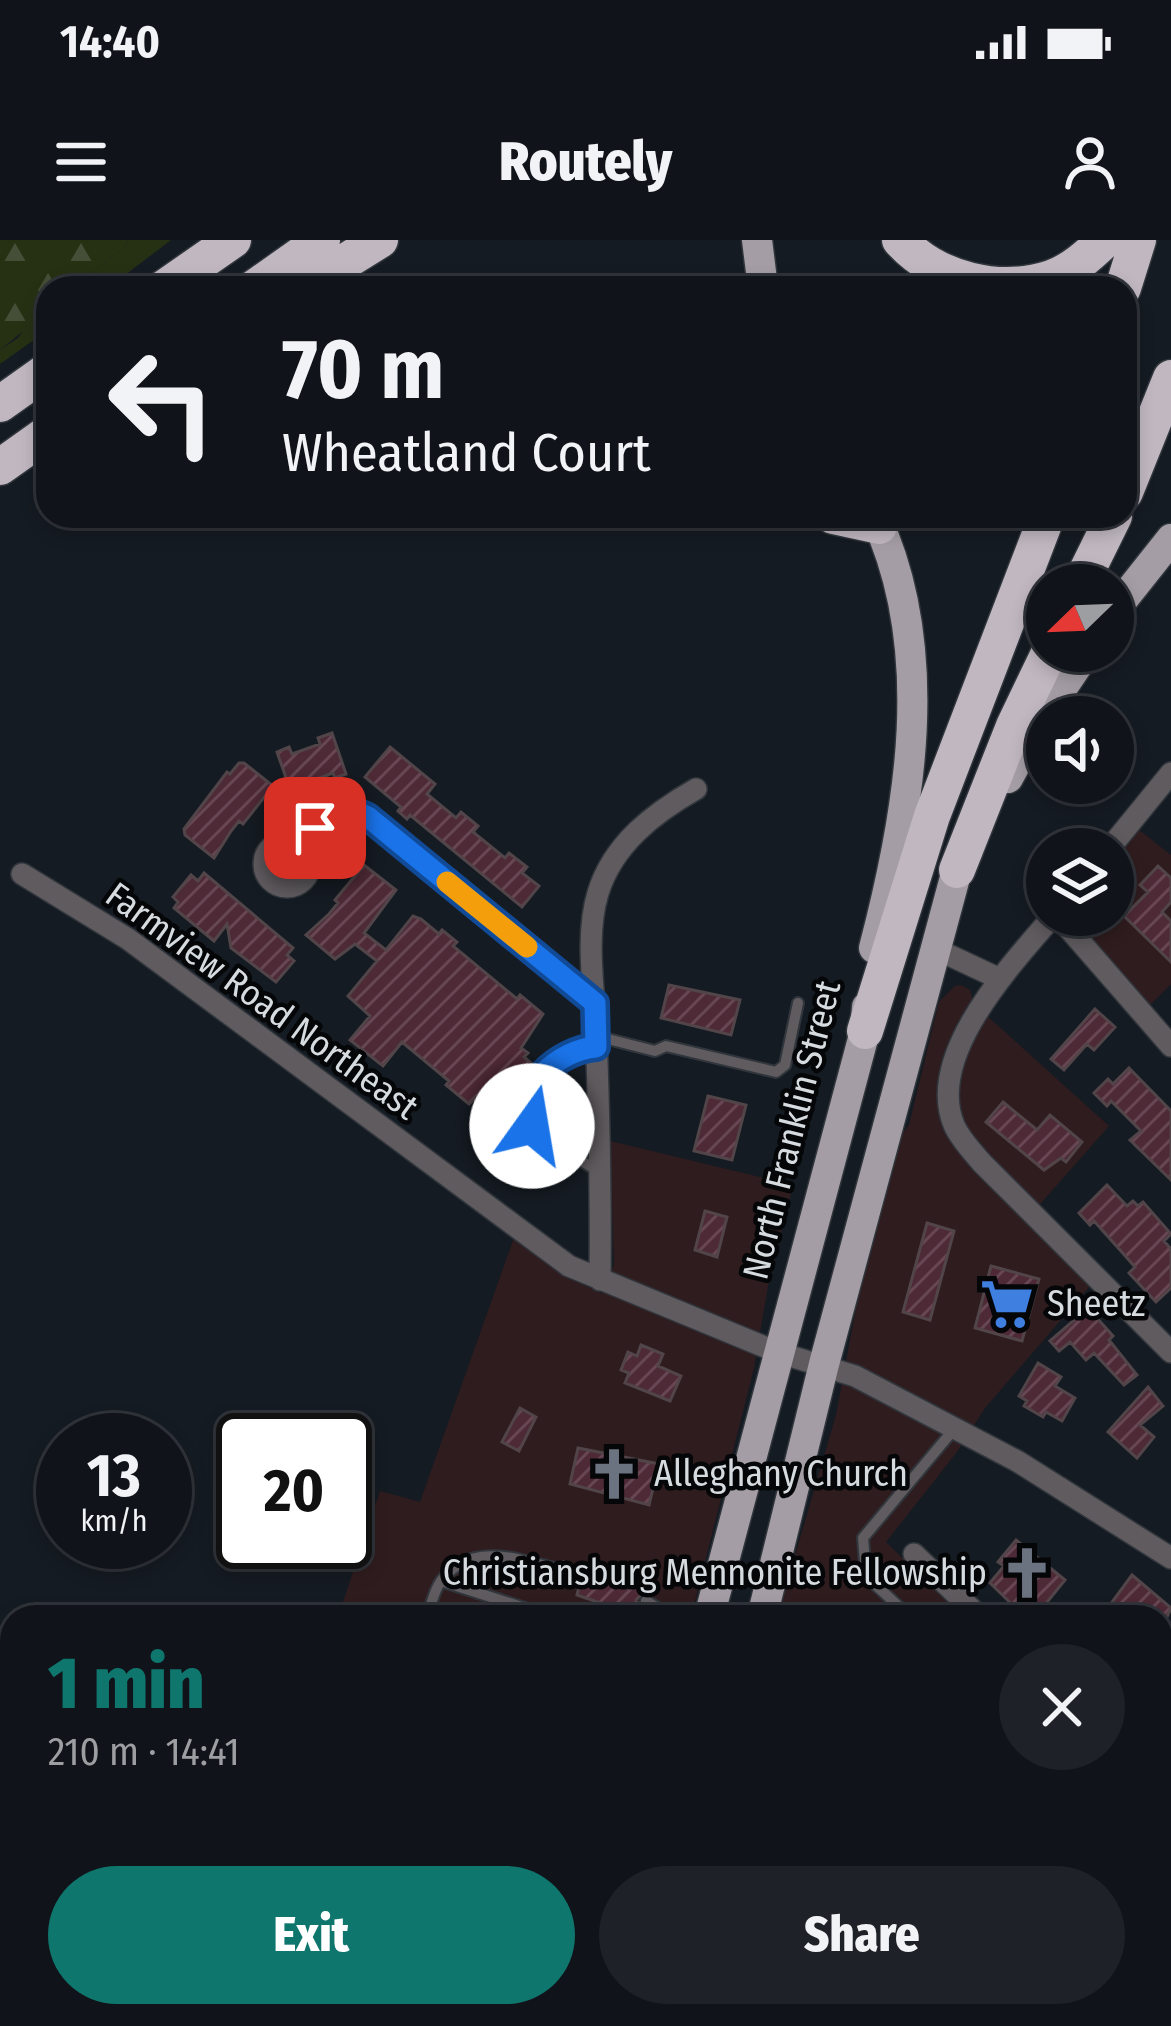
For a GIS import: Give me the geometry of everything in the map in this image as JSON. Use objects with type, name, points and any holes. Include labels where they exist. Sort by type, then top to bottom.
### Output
[{"type":"highway","points":[[157,276],[200,240]]},
{"type":"highway","points":[[181,276],[232,240]]},
{"type":"highway","points":[[271,276],[322,240]]},
{"type":"highway","points":[[322,276],[380,240]]},
{"type":"highway","points":[[900,240],[932,266],[955,276]]},
{"type":"highway","points":[[1055,276],[1105,240]]},
{"type":"highway","points":[[1127,276],[1138,240]]},
{"type":"highway","points":[[8,399],[36,377]]},
{"type":"highway","points":[[1137,462],[1171,378]]},
{"type":"highway","points":[[0,469],[36,442]]},
{"type":"highway","points":[[0,469],[36,450]]},
{"type":"highway","points":[[865,1031],[932,816],[1042,528]]},
{"type":"highway","points":[[1090,564],[1108,528]]},
{"type":"highway","points":[[957,870],[1013,726],[1040,672]]},
{"type":"main road","points":[[757,240],[762,276]]},
{"type":"main road","name":"North Franklin Street","points":[[712,1605],[865,1031],[874,950],[905,788],[913,695],[902,600],[879,528]]},
{"type":"main road","points":[[1134,586],[1171,539]]},
{"type":"main road","points":[[765,1605],[824,1364],[957,870],[1037,725],[1073,672]]},
{"type":"street","points":[[1126,828],[1171,773]]},
{"type":"street","points":[[600,1280],[593,938],[597,895],[614,859],[639,827],[696,789]]},
{"type":"street","points":[[302,847],[326,818],[355,810],[595,1003]]},
{"type":"street","name":"Farmview Road Northeast","points":[[22,874],[128,939],[568,1266],[777,1352],[824,1364],[956,1428],[1171,1558]]},
{"type":"street","points":[[1038,936],[1000,979],[960,1044],[948,1089],[955,1128],[982,1163],[1171,1352]]},
{"type":"street","points":[[1074,936],[1171,1046]]},
{"type":"street","points":[[936,949],[1000,979]]},
{"type":"street","points":[[914,1554],[967,1605]]},
{"type":"lane","points":[[601,1173],[532,1126],[526,1111],[528,1094],[548,1070],[596,1041],[655,1051],[666,1046],[776,1072],[785,1065],[798,1003]]},
{"type":"lane","points":[[889,1605],[866,1576],[863,1538],[956,1428]]},
{"type":"lane","points":[[432,1605],[441,1581],[478,1556],[493,1554],[557,1569]]},
{"type":"lane","points":[[441,1581],[516,1605]]},
{"type":"lane","points":[[646,1601],[653,1605]]},
{"type":"shaded area","points":[[1138,829],[1171,855],[1171,984],[1145,1010],[1084,936],[1134,936],[1134,833]]},
{"type":"shaded area","points":[[955,986],[970,990],[974,1004],[1109,1126],[1027,1219],[1091,1285],[985,1408],[957,1452],[886,1542],[950,1605],[781,1605],[836,1415],[856,1308],[939,1002]]},
{"type":"shaded area","points":[[610,1141],[793,1185],[754,1368],[694,1605],[342,1605],[354,1569],[372,1569],[372,1515],[380,1491],[420,1502],[515,1235],[564,1276],[603,1294],[614,1265]]},
{"type":"green space","points":[[0,240],[127,240],[128,244],[87,276],[36,276],[36,320],[0,350]]},
{"type":"green space","points":[[127,240],[171,240],[124,276],[87,276],[128,244]]},
{"type":"green space","points":[[36,312],[36,338],[0,364],[0,350],[18,338]]},
{"type":"building","points":[[332,733],[346,774],[335,778],[333,773],[290,789],[277,752],[289,747],[292,754],[320,744],[318,738]]},
{"type":"building","points":[[390,747],[435,784],[427,794],[456,818],[461,812],[478,826],[473,832],[505,858],[509,853],[527,867],[522,873],[539,886],[522,907],[410,815],[407,819],[398,811],[401,807],[365,777]]},
{"type":"building","points":[[239,763],[273,786],[243,824],[239,821],[214,858],[185,835],[184,829]]},
{"type":"building","points":[[364,865],[396,890],[364,933],[386,950],[413,916],[421,919],[439,934],[442,930],[457,942],[453,946],[517,999],[520,995],[543,1014],[521,1048],[537,1068],[524,1088],[509,1076],[504,1082],[498,1077],[469,1104],[402,1042],[383,1066],[350,1040],[370,1016],[348,996],[377,961],[355,944],[335,959],[306,935],[329,914]]},
{"type":"building","points":[[1158,866],[1171,878],[1171,902],[1162,912],[1171,921],[1171,962],[1134,926],[1134,906],[1148,892],[1140,885]]},
{"type":"building","points":[[204,873],[293,948],[287,955],[294,961],[276,982],[231,948],[227,924],[214,941],[174,908],[178,902],[173,897],[191,875],[198,881]]},
{"type":"building","points":[[669,985],[740,1000],[731,1035],[661,1018]]},
{"type":"building","points":[[1095,1009],[1115,1027],[1094,1050],[1087,1044],[1064,1070],[1051,1059]]},
{"type":"building","points":[[1129,1068],[1171,1111],[1171,1180],[1130,1140],[1141,1131],[1111,1101],[1107,1106],[1094,1093],[1108,1079],[1113,1084]]},
{"type":"building","points":[[708,1096],[746,1105],[732,1160],[694,1151]]},
{"type":"building","points":[[1003,1102],[1037,1130],[1050,1115],[1082,1142],[1066,1162],[1061,1158],[1044,1170],[986,1122]]},
{"type":"building","points":[[1107,1185],[1127,1206],[1143,1202],[1171,1234],[1164,1241],[1171,1249],[1171,1288],[1156,1302],[1129,1273],[1135,1267],[1094,1221],[1090,1225],[1079,1213]]},
{"type":"building","points":[[705,1211],[727,1217],[717,1257],[695,1250]]},
{"type":"building","name":"Sheetz","points":[[927,1223],[954,1231],[930,1320],[903,1312]]},
{"type":"building","name":"Sheetz","points":[[991,1266],[1039,1279],[1022,1341],[975,1328]]},
{"type":"building","points":[[1088,1308],[1113,1336],[1109,1340],[1137,1375],[1124,1385],[1094,1353],[1086,1360],[1070,1342],[1059,1351],[1050,1341]]},
{"type":"building","name":"Alleghany Church","points":[[641,1345],[663,1354],[658,1366],[681,1376],[670,1401],[625,1383],[629,1373],[621,1370],[628,1352],[637,1356]]},
{"type":"building","points":[[1038,1363],[1061,1377],[1055,1386],[1075,1398],[1062,1421],[1024,1406],[1027,1401],[1019,1396]]},
{"type":"building","points":[[1148,1387],[1163,1406],[1140,1425],[1154,1437],[1137,1458],[1108,1432]]},
{"type":"building","points":[[520,1408],[536,1417],[519,1451],[502,1442]]},
{"type":"building","name":"Alleghany Church","points":[[578,1448],[659,1464],[649,1505],[570,1484]]},
{"type":"building","name":"Christiansburg Mennonite Fellowship","points":[[1016,1540],[1065,1580],[1045,1605],[1013,1605],[990,1583],[1004,1566],[998,1562]]},
{"type":"building","points":[[564,1562],[645,1591],[636,1600],[639,1605],[606,1605],[577,1595],[579,1587],[555,1579],[566,1573]]},
{"type":"building","points":[[1132,1575],[1167,1605],[1110,1605]]},
{"type":"slow traffic","points":[[447,882],[527,947]]},
{"type":"place","name":"Sheetz","points":[[1007,1304]]},
{"type":"place","name":"Alleghany Church","points":[[614,1474]]},
{"type":"place","name":"Christiansburg Mennonite Fellowship","points":[[1027,1573]]},
{"type":"route","points":[[315,828],[339,812],[355,810],[368,817],[595,1003],[596,1047],[563,1057],[528,1094],[526,1111],[532,1126]]}]
